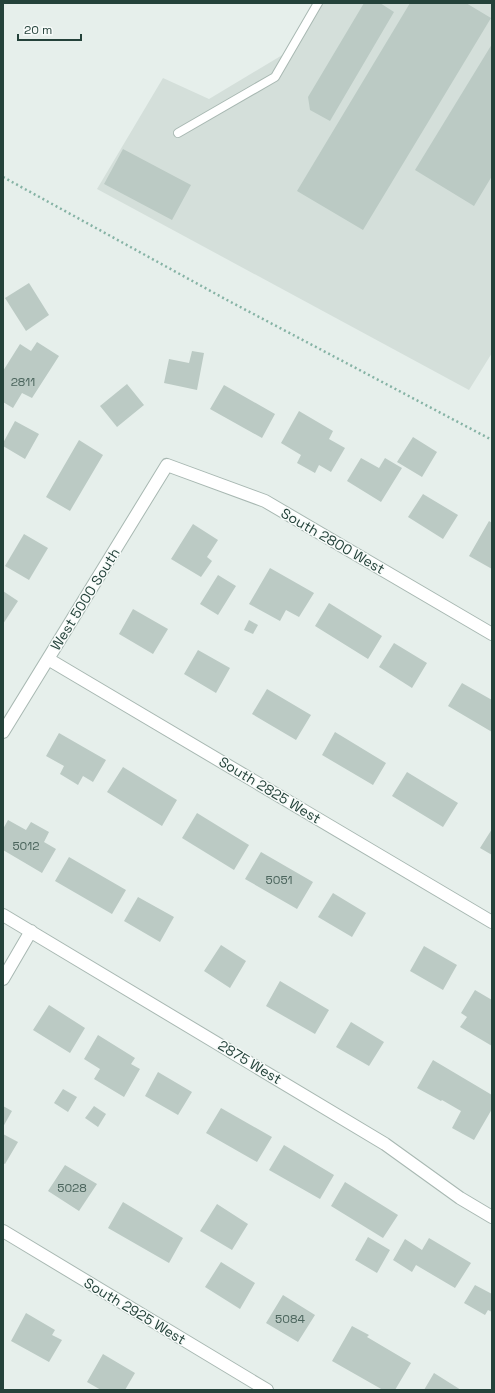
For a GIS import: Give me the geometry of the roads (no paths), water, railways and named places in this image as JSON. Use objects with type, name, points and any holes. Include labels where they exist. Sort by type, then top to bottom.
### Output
[{"type":"street","name":"South 2800 West","points":[[167,465],[265,501],[492,634]]},
{"type":"street","name":"West 5000 South","points":[[3,732],[167,465]]},
{"type":"street","name":"South 2825 West","points":[[48,659],[492,922]]},
{"type":"street","name":"2875 West","points":[[3,915],[385,1144],[460,1198],[492,1217]]},
{"type":"street","points":[[3,979],[31,931]]},
{"type":"street","name":"South 2925 West","points":[[3,1232],[267,1390]]},
{"type":"lane","points":[[178,133],[275,77],[318,3]]}]
